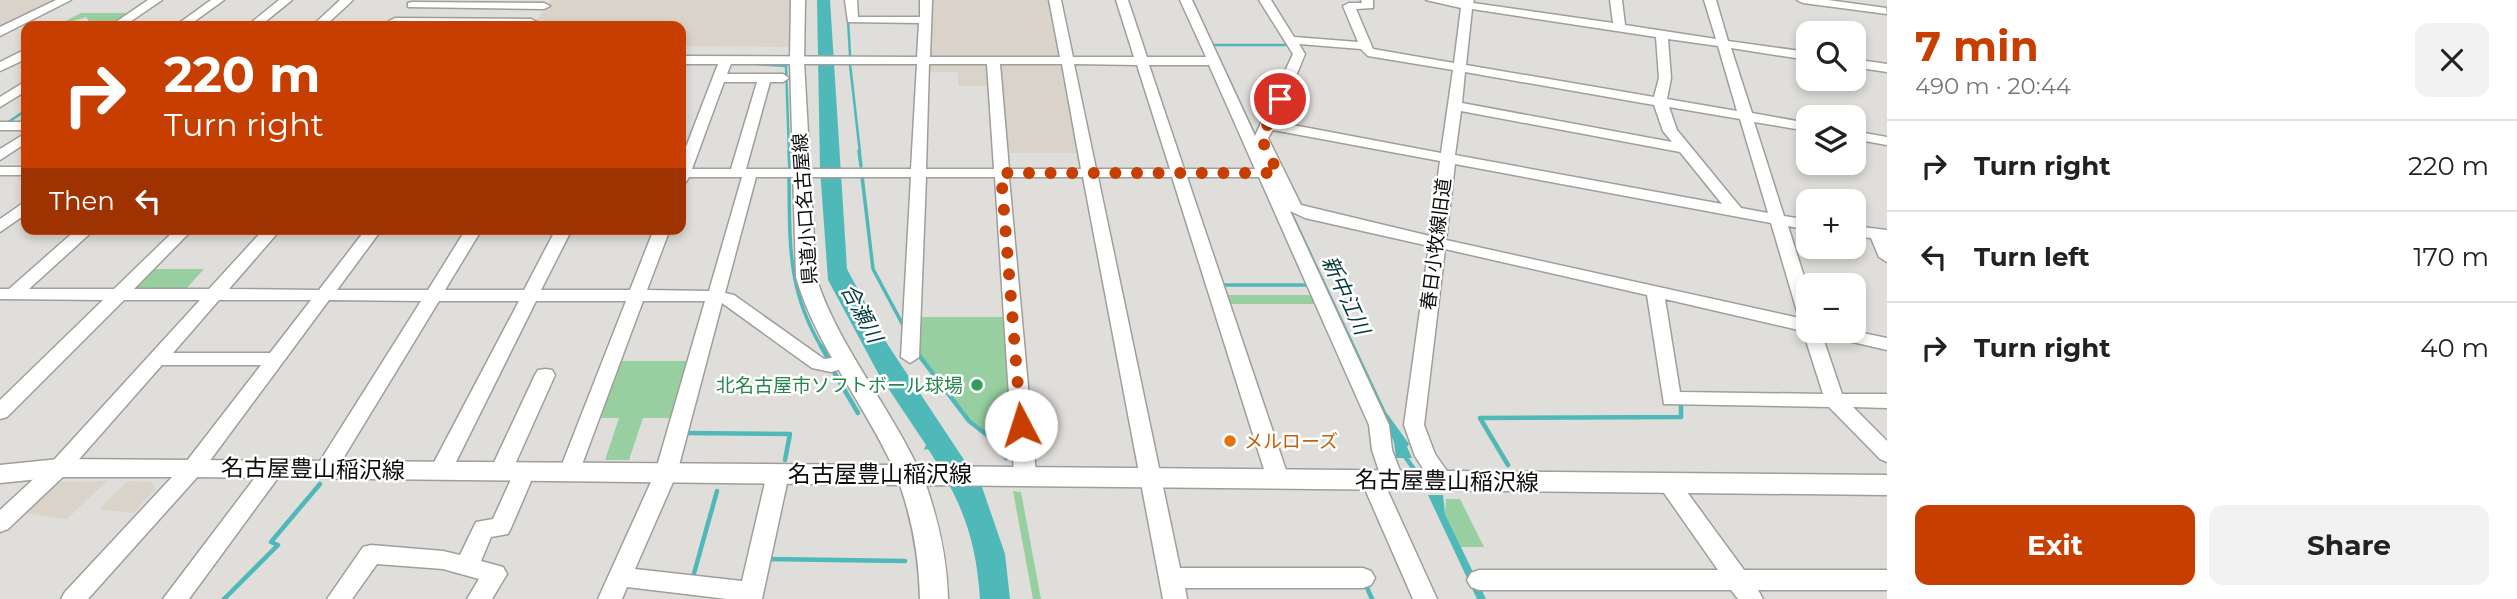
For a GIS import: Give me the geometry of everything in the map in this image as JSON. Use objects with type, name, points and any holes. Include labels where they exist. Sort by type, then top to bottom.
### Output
[{"type":"main road","name":"県道小口名古屋線","points":[[798,0],[807,175],[806,277],[814,304],[911,475],[933,549],[934,599]]},
{"type":"main road","name":"名古屋豊山稲沢線","points":[[0,474],[59,468],[193,468],[1025,474],[1391,481],[1887,485]]},
{"type":"street","points":[[22,21],[65,0]]},
{"type":"street","points":[[124,21],[156,0]]},
{"type":"street","points":[[188,21],[218,0]]},
{"type":"street","points":[[259,21],[286,0]]},
{"type":"street","points":[[323,21],[348,0]]},
{"type":"street","points":[[851,0],[852,20],[925,20]]},
{"type":"street","points":[[910,357],[926,0]]},
{"type":"street","points":[[1055,0],[1173,589],[1363,578]]},
{"type":"street","points":[[1122,0],[1279,479]]},
{"type":"street","points":[[1186,0],[1271,173],[1379,425],[1382,450],[1424,599]]},
{"type":"street","points":[[1265,0],[1299,54],[1261,138],[1271,173],[1295,208],[1305,213],[1796,323]]},
{"type":"street","points":[[1367,0],[1369,6],[1349,6],[1368,52],[1796,125]]},
{"type":"street","points":[[1432,0],[1468,2],[1796,54]]},
{"type":"street","points":[[1616,0],[1619,28]]},
{"type":"street","points":[[1710,0],[1796,280]]},
{"type":"street","points":[[1802,0],[1886,13]]},
{"type":"street","points":[[1879,0],[1886,13]]},
{"type":"street","points":[[396,21],[414,2],[546,3]]},
{"type":"street","name":"春日小牧線旧道","points":[[1440,481],[1425,456],[1414,425],[1468,2]]},
{"type":"street","points":[[531,21],[546,3]]},
{"type":"street","points":[[0,32],[21,22]]},
{"type":"street","points":[[1662,34],[1665,78],[1660,102],[1670,131],[1735,210]]},
{"type":"street","points":[[1290,40],[1365,46]]},
{"type":"street","points":[[0,53],[21,55]]},
{"type":"street","points":[[0,67],[21,57]]},
{"type":"street","points":[[686,60],[1214,61]]},
{"type":"street","points":[[687,144],[726,60]]},
{"type":"street","points":[[993,61],[1025,474]]},
{"type":"street","points":[[1866,65],[1887,68]]},
{"type":"street","points":[[719,78],[783,78]]},
{"type":"street","points":[[610,599],[666,473],[715,296],[765,78]]},
{"type":"street","points":[[0,103],[21,88]]},
{"type":"street","points":[[1454,106],[1685,149]]},
{"type":"street","points":[[1269,125],[1796,223]]},
{"type":"street","points":[[0,126],[21,126]]},
{"type":"street","points":[[1866,137],[1887,141]]},
{"type":"street","points":[[5,153],[21,141]]},
{"type":"street","points":[[0,171],[21,171]]},
{"type":"street","points":[[686,175],[1271,173]]},
{"type":"street","points":[[0,227],[21,210]]},
{"type":"street","points":[[4,297],[80,235]]},
{"type":"street","points":[[0,412],[178,235]]},
{"type":"street","points":[[0,523],[59,468],[268,235]]},
{"type":"street","points":[[73,599],[193,468],[369,235]]},
{"type":"street","points":[[326,469],[470,235]]},
{"type":"street","points":[[441,470],[561,235]]},
{"type":"street","points":[[570,472],[660,235]]},
{"type":"street","points":[[1882,235],[1887,257]]},
{"type":"street","points":[[1655,292],[1671,399],[1887,401]]},
{"type":"street","points":[[4,297],[118,294],[715,296],[728,299],[819,364],[831,366],[846,362]]},
{"type":"street","points":[[1866,339],[1887,344]]},
{"type":"street","points":[[1816,343],[1835,401],[1887,454]]},
{"type":"street","points":[[159,359],[275,359]]},
{"type":"street","points":[[467,566],[484,528],[500,527],[512,471],[545,375]]},
{"type":"street","points":[[175,599],[272,469]]},
{"type":"street","points":[[622,577],[750,595],[778,474]]},
{"type":"street","points":[[1668,483],[1744,589]]},
{"type":"street","points":[[339,599],[371,554],[443,560],[495,574],[479,599]]},
{"type":"street","points":[[1479,580],[1744,589],[1887,580]]},
{"type":"shaded area","points":[[0,0],[62,0],[0,31]]},
{"type":"shaded area","points":[[552,0],[790,0],[789,47],[686,46],[686,21],[536,21]]},
{"type":"shaded area","points":[[929,0],[1051,0],[1063,57],[931,59],[927,57]]},
{"type":"shaded area","points":[[1062,63],[1080,153],[1005,153],[997,64]]},
{"type":"shaded area","points":[[926,64],[987,64],[989,86],[958,86],[958,72],[926,72]]},
{"type":"shaded area","points":[[107,481],[67,519],[23,513],[57,482]]},
{"type":"shaded area","points":[[128,481],[152,482],[155,489],[133,513],[99,509]]},
{"type":"green space","points":[[81,13],[131,14],[120,21],[89,21],[86,17],[66,21]]},
{"type":"green space","points":[[149,269],[204,269],[185,290],[131,290]]},
{"type":"green space","points":[[1226,295],[1316,295],[1321,304],[1229,304]]},
{"type":"green space","name":"北名古屋市ソフトボール球場","points":[[919,317],[1006,317],[1016,437],[993,437],[969,418],[918,351]]},
{"type":"green space","points":[[616,361],[689,361],[672,418],[643,418],[629,460],[605,460],[619,418],[596,418]]},
{"type":"green space","points":[[1013,491],[1021,492],[1041,599],[1033,599]]},
{"type":"green space","points":[[1446,499],[1460,499],[1484,547],[1461,547],[1445,514]]},
{"type":"water","name":"合瀬川","points":[[817,0],[830,0],[847,269],[886,342],[982,487],[1005,554],[1010,599],[980,599],[975,557],[958,503],[928,449],[924,450],[926,445],[878,373],[828,280],[820,169]]},
{"type":"water","points":[[1189,0],[1193,0],[1386,412],[1409,444],[1407,447],[1412,458],[1396,458],[1394,442]]},
{"type":"water","points":[[1428,495],[1443,495],[1445,514],[1486,599],[1477,599]]},
{"type":"waterway","points":[[848,20],[850,55]]},
{"type":"waterway","points":[[1214,45],[1285,45]]},
{"type":"waterway","points":[[755,64],[786,66],[789,153]]},
{"type":"waterway","points":[[850,64],[860,153]]},
{"type":"waterway","points":[[7,123],[21,113]]},
{"type":"waterway","points":[[789,151],[790,171]]},
{"type":"waterway","points":[[859,151],[861,166]]},
{"type":"waterway","points":[[862,176],[873,269],[904,327]]},
{"type":"waterway","points":[[789,179],[791,246],[796,286],[802,306],[822,348]]},
{"type":"waterway","points":[[1222,285],[1308,285]]},
{"type":"waterway","points":[[821,346],[828,358]]},
{"type":"waterway","points":[[918,354],[969,421],[991,438],[1006,458]]},
{"type":"waterway","points":[[834,372],[858,413]]},
{"type":"waterway","points":[[1508,465],[1480,418],[1681,417],[1681,405]]},
{"type":"waterway","points":[[684,433],[790,434],[785,460]]},
{"type":"waterway","name":"新中江川","points":[[1404,455],[1418,475]]},
{"type":"waterway","points":[[224,599],[278,545],[271,542],[320,484]]},
{"type":"waterway","points":[[693,577],[717,491]]},
{"type":"waterway","points":[[767,559],[905,561]]},
{"type":"waterway","points":[[1365,583],[1372,599]]},
{"type":"place","name":"北名古屋市ソフトボール球場","points":[[977,385]]},
{"type":"place","name":"メルローズ","points":[[1230,441]]},
{"type":"route","points":[[1021,425],[1001,173],[1278,173],[1261,138],[1280,99]]}]
